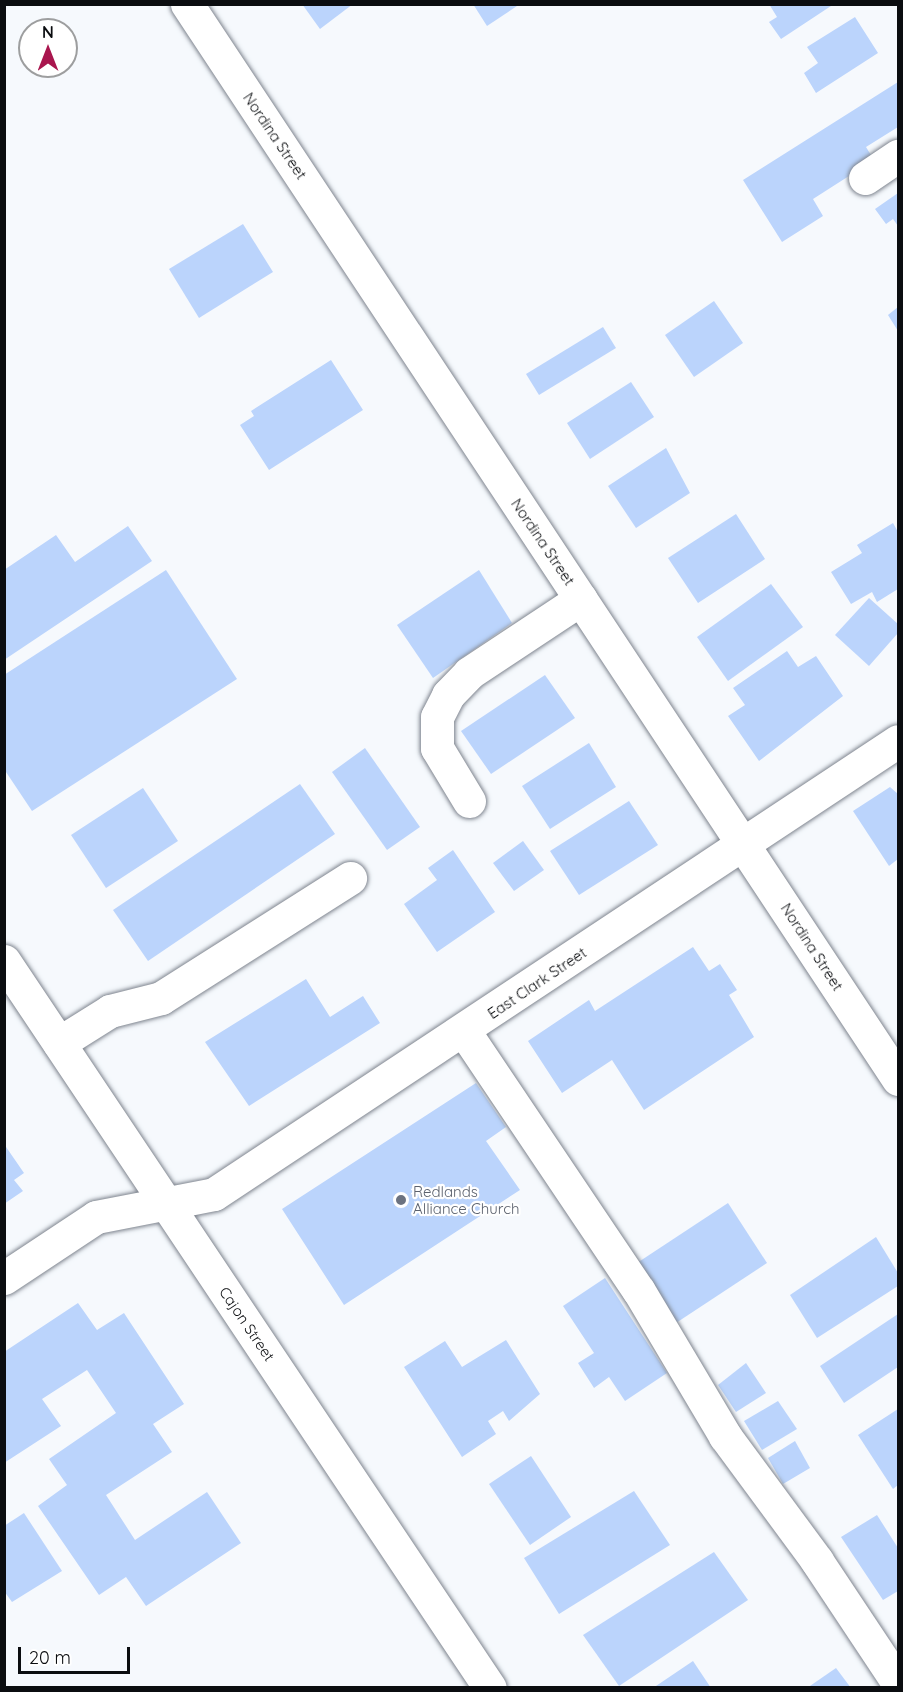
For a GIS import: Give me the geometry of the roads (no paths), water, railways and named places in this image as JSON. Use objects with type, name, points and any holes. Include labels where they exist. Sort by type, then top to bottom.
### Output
[{"type":"street","name":"Nordina Street","points":[[188,4],[898,1079]]},
{"type":"street","points":[[865,178],[898,156]]},
{"type":"street","points":[[469,801],[437,748],[437,717],[448,695],[469,673],[581,599]]},
{"type":"street","name":"East Clark Street","points":[[4,1278],[96,1217],[214,1194],[464,1031],[898,741]]},
{"type":"street","points":[[59,1043],[110,1011],[161,998],[350,878]]},
{"type":"street","name":"Cajon Street","points":[[4,961],[490,1688]]},
{"type":"street","points":[[464,1031],[639,1291],[725,1436],[817,1561],[898,1683]]},
{"type":"place","name":"Redlands Alliance Church","points":[[401,1200]]}]
